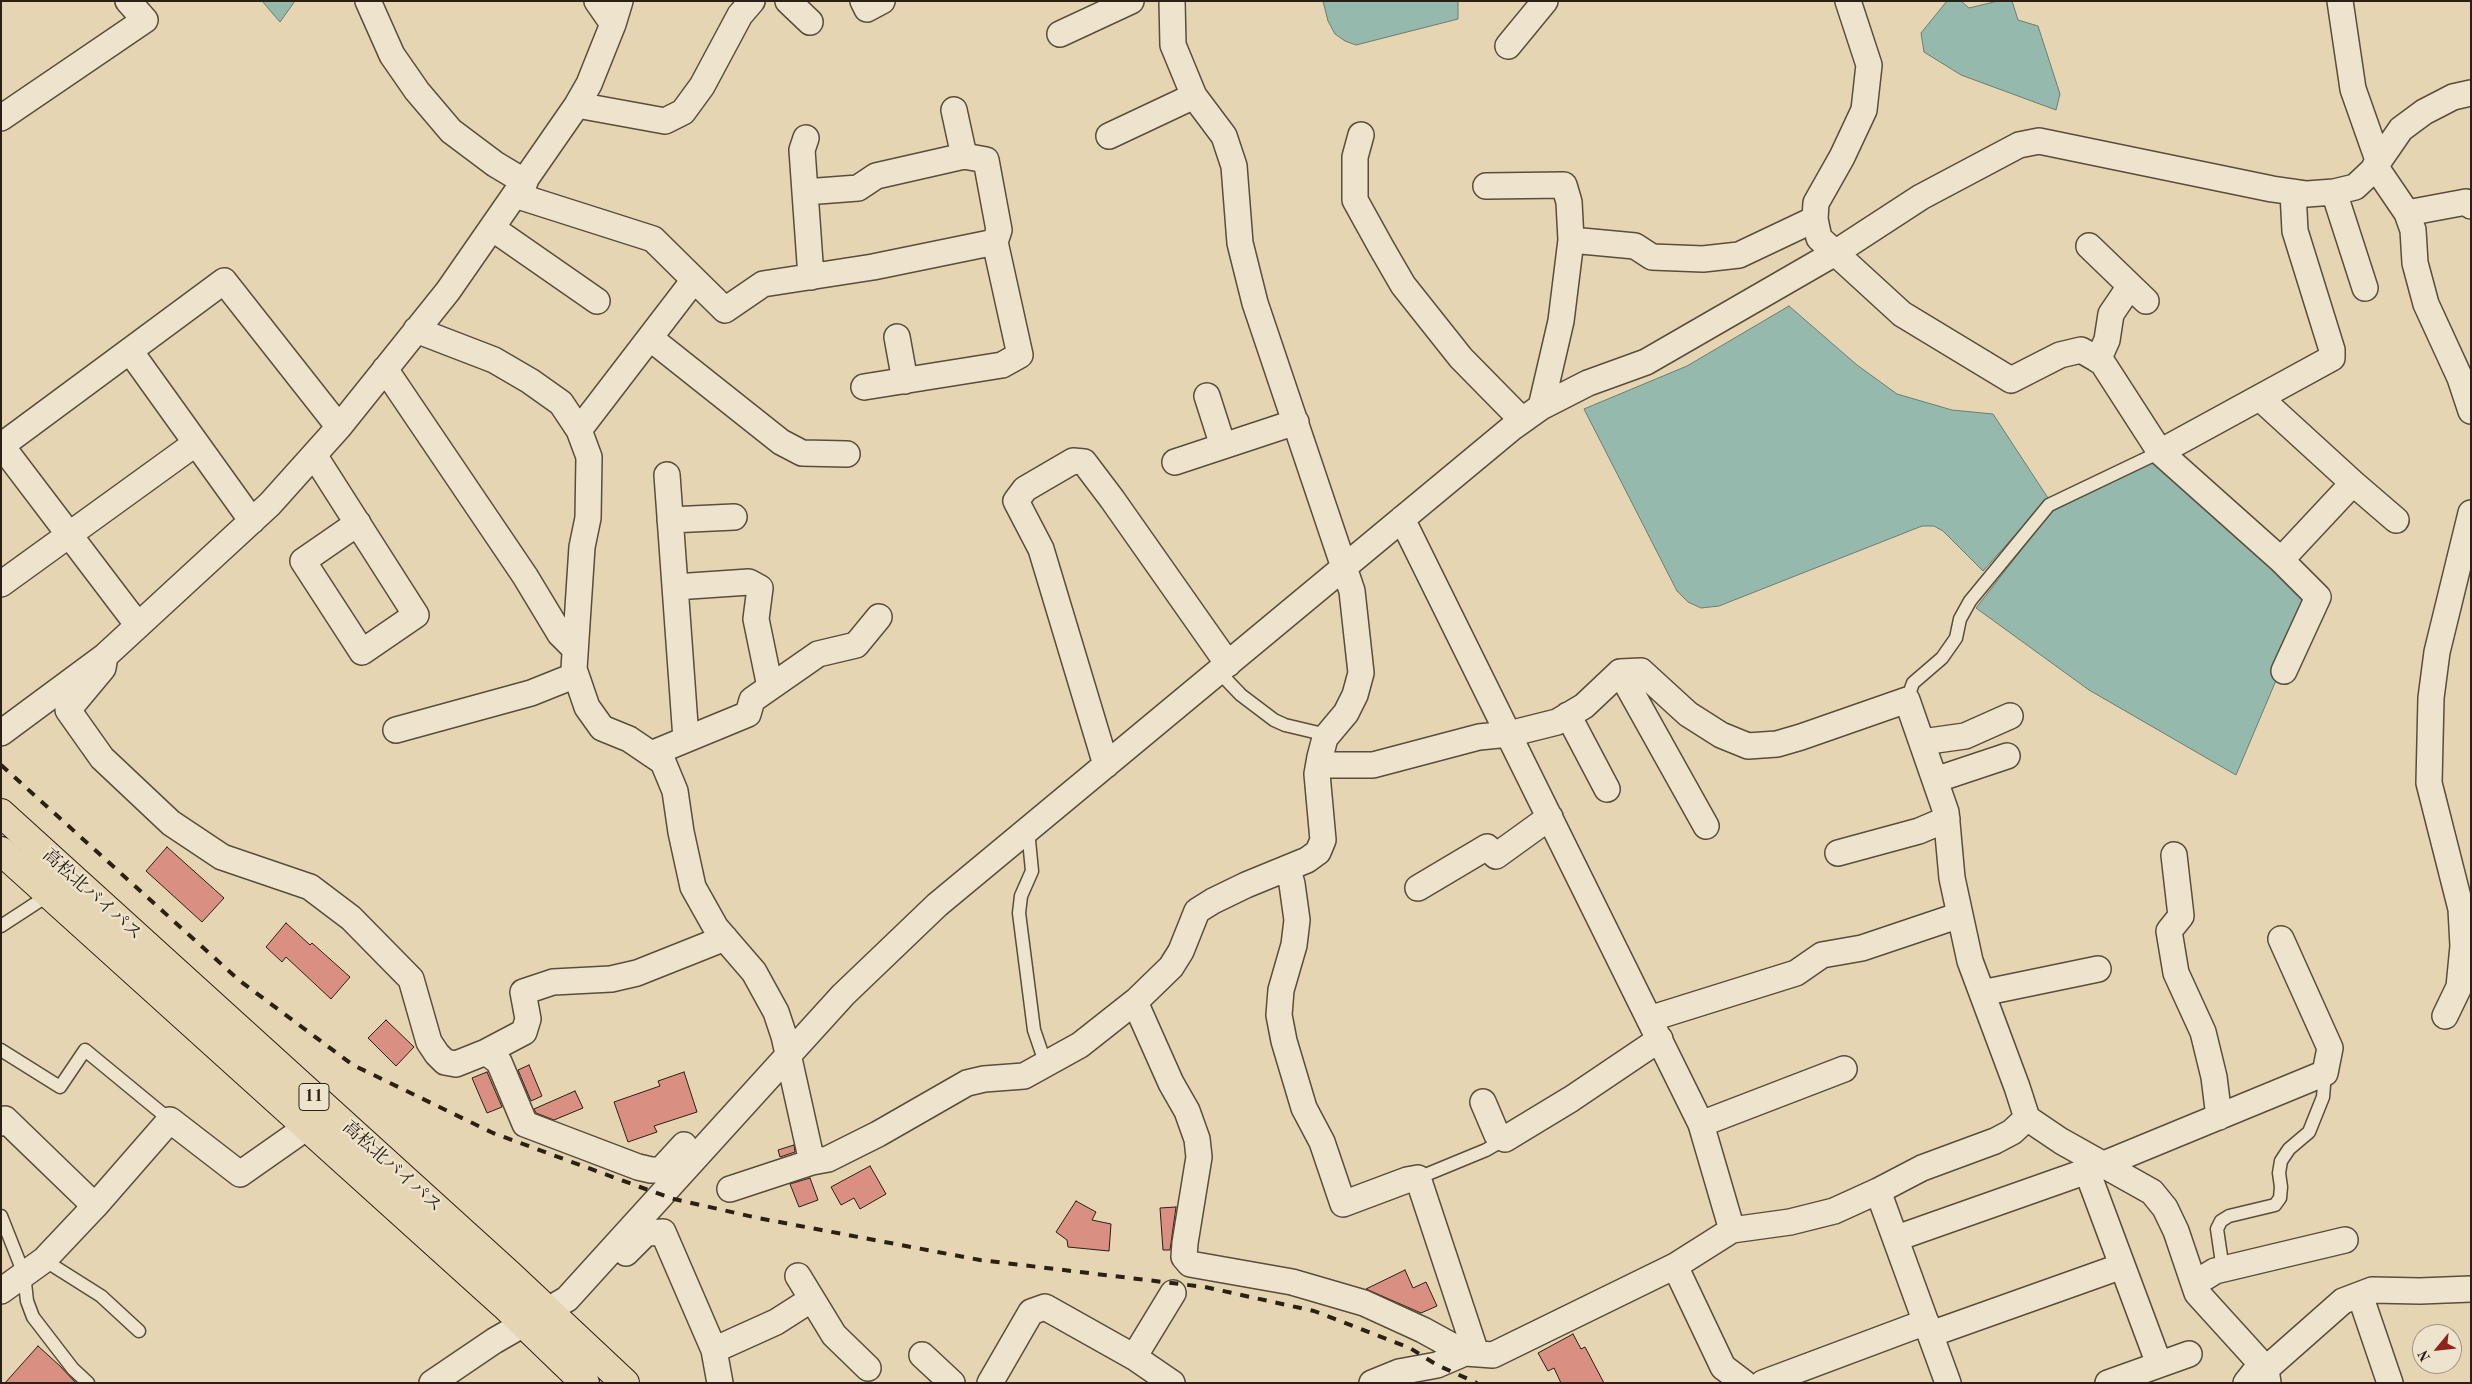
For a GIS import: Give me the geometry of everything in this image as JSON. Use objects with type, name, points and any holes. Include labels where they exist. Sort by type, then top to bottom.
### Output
[{"type":"highway","name":"高松北バイパス","points":[[1,813],[557,1304],[624,1383]]},
{"type":"highway","name":"高松北バイパス","points":[[1,850],[524,1324],[585,1383]]},
{"type":"street","points":[[1,118],[146,20],[128,1]]},
{"type":"street","points":[[368,1],[392,55],[417,91],[451,131],[495,164],[520,188],[653,239],[725,310],[763,284],[873,267],[995,242]]},
{"type":"street","points":[[2,732],[105,656],[137,624],[270,504],[339,427],[448,291],[577,105],[589,84],[616,13],[597,1]]},
{"type":"street","points":[[577,105],[664,122],[683,112],[702,86],[740,15],[752,1]]},
{"type":"street","points":[[788,1],[810,22]]},
{"type":"street","points":[[863,1],[868,9],[882,1]]},
{"type":"street","points":[[1060,34],[1131,1]]},
{"type":"street","points":[[730,1189],[812,1162],[828,1159],[878,1134],[967,1083],[984,1079],[1024,1076],[1080,1045],[1135,1002],[1171,967],[1181,951],[1198,911],[1213,901],[1246,885],[1288,869],[1318,852],[1323,840],[1319,765],[1327,735],[1346,713],[1355,694],[1361,673],[1352,591],[1256,303],[1240,243],[1234,166],[1224,136],[1194,96],[1173,45],[1172,12],[1152,1]]},
{"type":"street","points":[[1508,46],[1545,1]]},
{"type":"street","points":[[1848,1],[1869,65],[1864,110],[1842,157],[1816,203],[1815,219],[1819,238],[1902,314],[2011,380],[2060,355],[2081,350],[2102,362],[2160,452],[2281,560],[2318,597],[2284,671]]},
{"type":"street","points":[[2340,1],[2354,89],[2377,163],[2407,213],[2413,230],[2415,263],[2426,304],[2460,378],[2471,412]]},
{"type":"street","points":[[486,1052],[499,1062],[525,1124],[638,1167],[661,1170],[786,1046],[844,996],[937,905],[1532,414],[1588,383],[1646,362],[1835,253],[1921,197],[2019,145],[2039,141],[2293,192],[2334,192],[2355,187],[2377,163],[2401,129],[2424,112],[2453,97],[2471,94]]},
{"type":"street","points":[[1109,136],[1194,96]]},
{"type":"street","points":[[954,110],[964,156]]},
{"type":"street","points":[[1361,135],[1355,157],[1355,200],[1403,285],[1461,358],[1532,414]]},
{"type":"street","points":[[806,138],[802,150],[811,277]]},
{"type":"street","points":[[805,192],[858,188],[876,176],[964,156],[986,160],[999,230],[995,242],[1020,355],[1002,364],[864,387]]},
{"type":"street","points":[[1486,186],[1564,185],[1569,202],[1571,240],[1561,321],[1532,414]]},
{"type":"street","points":[[2160,452],[2332,358],[2332,350],[2295,231],[2293,192]]},
{"type":"street","points":[[2334,192],[2365,288]]},
{"type":"street","points":[[2407,213],[2466,202],[2471,206]]},
{"type":"street","points":[[1571,240],[1635,246],[1652,257],[1703,259],[1739,255],[1815,219]]},
{"type":"street","points":[[492,228],[596,301]]},
{"type":"street","points":[[2089,246],[2138,294],[2111,314],[2107,340],[2098,360]]},
{"type":"street","points":[[579,430],[694,280]]},
{"type":"street","points":[[137,624],[2,445],[224,281],[339,427]]},
{"type":"street","points":[[416,330],[494,360],[530,381],[561,403],[579,430],[589,457],[590,477],[588,518],[582,547],[574,669],[588,707],[602,728],[629,738],[663,762],[675,791],[681,832],[693,887],[716,928],[754,972],[776,1012],[786,1046],[812,1162]]},
{"type":"street","points":[[897,337],[905,381]]},
{"type":"street","points":[[650,338],[781,442],[802,453],[847,454]]},
{"type":"street","points":[[130,351],[252,521]]},
{"type":"street","points":[[385,369],[525,576],[560,634],[575,649]]},
{"type":"street","points":[[1207,396],[1223,446]]},
{"type":"street","points":[[2260,398],[2396,520]]},
{"type":"street","points":[[1175,462],[1296,422]]},
{"type":"street","points":[[1,584],[196,443]]},
{"type":"street","points":[[314,455],[358,523],[416,615],[362,652],[302,561],[358,523]]},
{"type":"street","points":[[1106,765],[1041,550],[1016,501],[1024,489],[1073,461],[1084,462],[1112,498],[1223,668]]},
{"type":"street","points":[[667,475],[686,739]]},
{"type":"street","points":[[2281,560],[2353,483]]},
{"type":"street","points":[[2445,1016],[2459,986],[2463,946],[2461,910],[2429,783],[2431,698],[2437,652],[2471,513]]},
{"type":"street","points":[[670,520],[734,517]]},
{"type":"street","points":[[1402,520],[1701,1124],[1732,1230]]},
{"type":"street","points":[[675,587],[749,582],[760,588],[756,619],[770,687]]},
{"type":"street","points":[[651,754],[748,714],[752,700],[818,654],[856,645],[879,617]]},
{"type":"street","points":[[105,656],[104,668],[68,710],[102,758],[171,823],[222,857],[310,887],[351,918],[411,979],[429,1042],[445,1062],[456,1064],[486,1052],[524,1032],[528,1019],[522,992],[553,982],[611,979],[637,973],[725,938]]},
{"type":"street","points":[[1319,765],[1373,765],[1479,737],[1509,734],[1557,722],[1584,706],[1620,672],[1641,671],[1688,714],[1721,735],[1748,746],[1777,744],[1801,738],[1907,700],[1935,780],[1946,819],[1952,878],[1970,961],[2027,1118],[2061,1141],[2094,1168],[2152,1192],[2165,1208],[2176,1232],[2197,1293],[2260,1375],[2343,1301],[2360,1294],[2372,1290],[2420,1292],[2471,1289]]},
{"type":"street","points":[[1620,672],[1706,826]]},
{"type":"street","points":[[396,730],[531,693],[576,675]]},
{"type":"street","points":[[1568,716],[1607,789]]},
{"type":"street","points":[[1922,742],[1965,736],[2010,716]]},
{"type":"street","points":[[1935,780],[2007,756]]},
{"type":"street","points":[[1418,888],[1488,847],[1496,856],[1550,817]]},
{"type":"street","points":[[1838,853],[1919,831],[1946,819]]},
{"type":"street","points":[[2174,855],[2181,916],[2169,931],[2176,973],[2203,1032],[2214,1077],[2220,1117]]},
{"type":"street","points":[[1288,869],[1297,920],[1294,945],[1281,990],[1279,1015],[1284,1041],[1304,1108],[1322,1142],[1343,1204],[1406,1180],[1418,1178],[1470,1353]]},
{"type":"street","points":[[1483,1102],[1497,1135],[1505,1139],[1571,1099],[1655,1029],[1796,973],[1822,955],[1862,948],[1960,915]]},
{"type":"street","points":[[1897,1238],[2094,1168],[2325,1073],[2330,1048],[2282,965],[2281,939]]},
{"type":"street","points":[[1982,993],[2098,969]]},
{"type":"street","points":[[1135,1002],[1170,1083],[1187,1111],[1197,1139],[1199,1157],[1184,1257],[1190,1264],[1292,1282],[1364,1303],[1470,1353],[1493,1355],[1676,1266],[1732,1230],[1815,1217],[1878,1192],[1922,1168],[1994,1141],[2012,1132],[2027,1118]]},
{"type":"street","points":[[557,1304],[786,1046]]},
{"type":"street","points":[[1701,1124],[1844,1069]]},
{"type":"street","points":[[1,1123],[4,1119],[95,1206]]},
{"type":"street","points":[[1,1291],[44,1260],[95,1206],[170,1120],[240,1174],[308,1127]]},
{"type":"street","points":[[2094,1168],[2122,1266],[2159,1364]]},
{"type":"street","points":[[1878,1192],[1897,1238],[1948,1383]]},
{"type":"street","points":[[432,1383],[557,1304],[580,1297],[646,1233],[663,1232],[714,1350],[720,1383]]},
{"type":"street","points":[[2194,1284],[2214,1271],[2345,1240]]},
{"type":"street","points":[[1676,1266],[1723,1367],[1744,1383]]},
{"type":"street","points":[[1763,1383],[2122,1266]]},
{"type":"street","points":[[798,1276],[834,1335],[868,1368]]},
{"type":"street","points":[[1134,1357],[1174,1293]]},
{"type":"street","points":[[2360,1294],[2390,1383]]},
{"type":"street","points":[[714,1350],[776,1322],[812,1299]]},
{"type":"street","points":[[990,1383],[1031,1312],[1045,1307],[1134,1357],[1172,1383]]},
{"type":"street","points":[[1372,1383],[1399,1372],[1437,1365],[1470,1353]]},
{"type":"street","points":[[2108,1383],[2189,1354]]},
{"type":"street","points":[[922,1355],[952,1383]]},
{"type":"lane","points":[[1907,700],[1913,683],[1942,658],[1956,638],[1960,619],[1970,601],[2049,505],[2160,452]]},
{"type":"lane","points":[[1223,668],[1241,695],[1274,720],[1285,725],[1327,735]]},
{"type":"lane","points":[[1028,830],[1032,871],[1021,896],[1019,913],[1034,1030],[1046,1065]]},
{"type":"lane","points":[[1,926],[50,894]]},
{"type":"lane","points":[[1,1050],[60,1087],[85,1050],[170,1120]]},
{"type":"lane","points":[[2223,1270],[2216,1228],[2221,1221],[2229,1216],[2275,1204],[2280,1198],[2282,1187],[2279,1173],[2281,1161],[2289,1149],[2310,1132],[2323,1097],[2325,1073]]},
{"type":"lane","points":[[1418,1178],[1486,1150],[1505,1139]]},
{"type":"lane","points":[[1,1216],[24,1274],[27,1301],[33,1317],[73,1369],[88,1383]]},
{"type":"lane","points":[[44,1260],[101,1296],[140,1331]]},
{"type":"water","points":[[262,1],[295,1],[280,22]]},
{"type":"water","points":[[1323,1],[1458,1],[1458,19],[1356,45],[1345,41],[1335,34],[1328,21]]},
{"type":"water","points":[[1947,1],[1961,1],[1969,8],[1998,1],[2012,1],[2018,20],[2038,26],[2060,94],[2056,110],[1961,75],[1924,52],[1921,33]]},
{"type":"water","points":[[1789,306],[1857,365],[1897,394],[1952,410],[1993,414],[2048,498],[1983,571],[1943,531],[1934,526],[1922,526],[1719,606],[1701,608],[1688,602],[1677,591],[1584,409],[1687,366]]},
{"type":"water","points":[[2155,461],[2304,598],[2280,671],[2236,775],[2089,690],[1976,608],[2051,512]]},
{"type":"building","points":[[167,847],[224,898],[202,922],[146,871]]},
{"type":"building","points":[[286,923],[350,977],[331,999],[286,957],[282,962],[266,947]]},
{"type":"building","points":[[386,1020],[414,1047],[396,1066],[368,1038]]},
{"type":"building","points":[[529,1065],[542,1096],[531,1101],[518,1070]]},
{"type":"building","points":[[487,1072],[502,1107],[487,1113],[472,1078]]},
{"type":"building","points":[[684,1072],[697,1112],[654,1126],[657,1132],[628,1142],[614,1102],[660,1086],[658,1081]]},
{"type":"building","points":[[575,1091],[583,1108],[554,1120],[536,1113],[534,1109]]},
{"type":"building","points":[[794,1145],[795,1152],[780,1157],[778,1150]]},
{"type":"building","points":[[870,1166],[886,1194],[860,1209],[854,1198],[841,1205],[831,1187]]},
{"type":"building","points":[[810,1178],[818,1200],[799,1207],[790,1184]]},
{"type":"building","points":[[1076,1201],[1096,1212],[1092,1220],[1111,1224],[1109,1251],[1068,1247],[1067,1240],[1056,1232]]},
{"type":"building","points":[[1176,1207],[1170,1250],[1163,1250],[1160,1208]]},
{"type":"building","points":[[1405,1270],[1413,1288],[1426,1282],[1437,1306],[1421,1313],[1366,1289]]},
{"type":"building","points":[[1573,1334],[1581,1349],[1585,1347],[1604,1383],[1561,1383],[1554,1368],[1548,1371],[1538,1353]]},
{"type":"building","points":[[38,1346],[60,1366],[76,1383],[5,1383]]},
{"type":"railway","points":[[1,765],[240,981],[353,1065],[493,1133],[674,1199],[758,1218],[980,1260],[1205,1287],[1314,1311],[1410,1348],[1437,1365],[1477,1383]]}]
